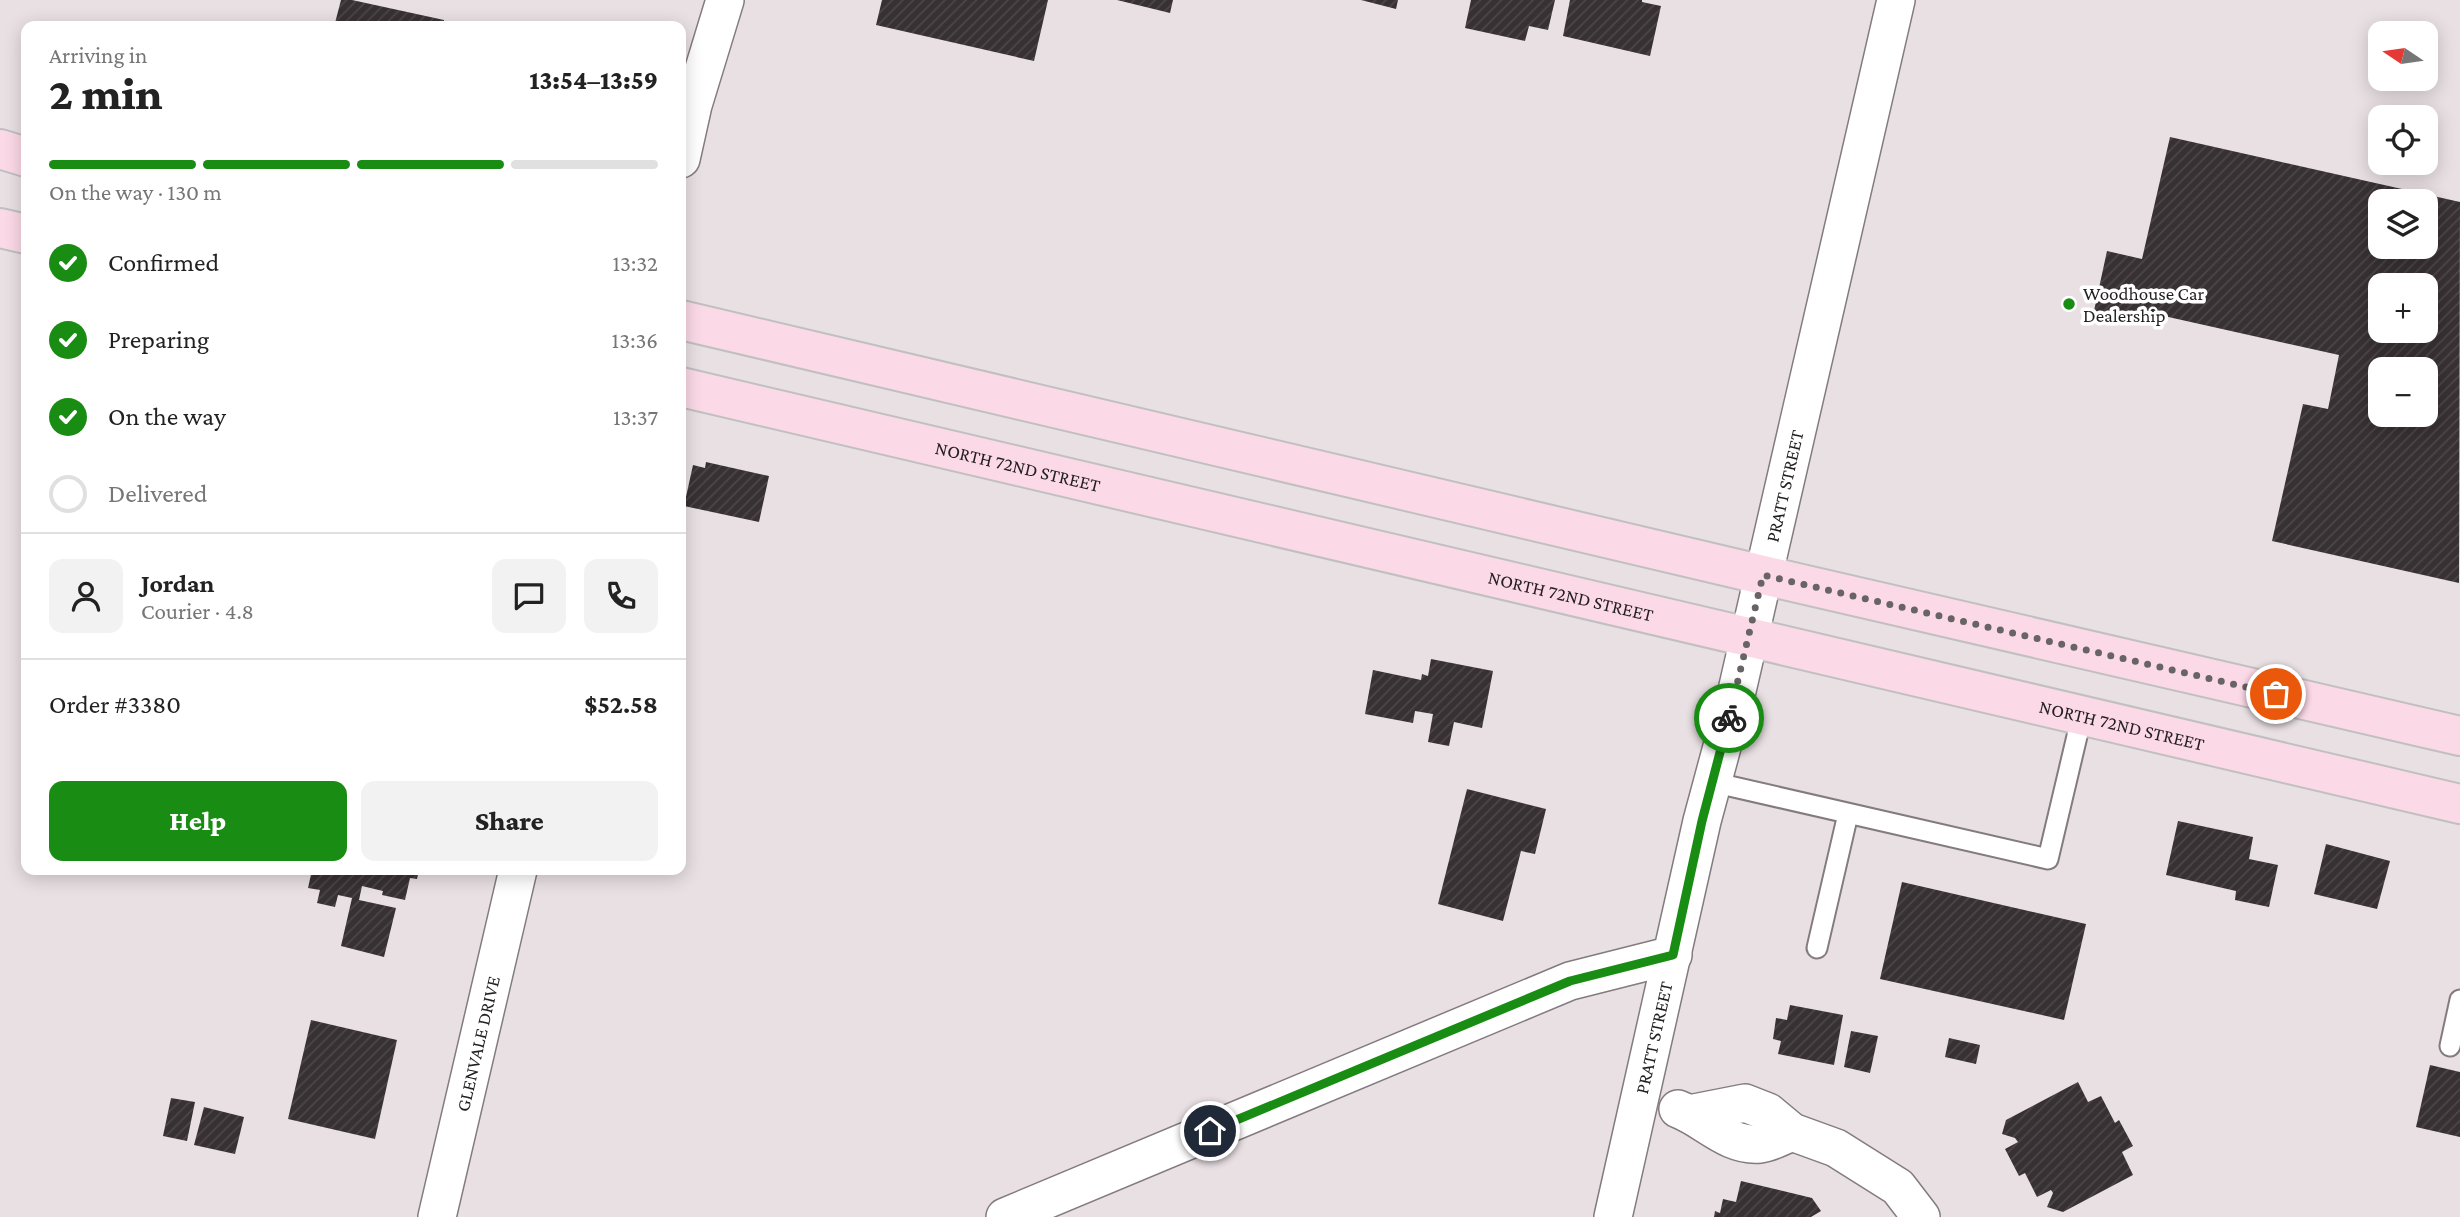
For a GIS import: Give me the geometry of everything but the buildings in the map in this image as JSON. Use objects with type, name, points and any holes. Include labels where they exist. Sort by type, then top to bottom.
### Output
[{"type":"main road","points":[[0,149],[21,155]]},
{"type":"main road","points":[[0,228],[21,233]]},
{"type":"main road","points":[[686,321],[2460,736]]},
{"type":"main road","name":"NORTH 72ND STREET","points":[[686,388],[2460,804]]},
{"type":"street","points":[[686,136],[725,0]]},
{"type":"street","name":"PRATT STREET","points":[[1613,1217],[1896,0]]},
{"type":"street","name":"GLENVALE DRIVE","points":[[438,1217],[517,875]]},
{"type":"street","points":[[1005,1217],[1570,981],[1673,955]]},
{"type":"street","points":[[1640,1096],[1689,1114],[1731,1140],[1760,1144],[1792,1132],[1836,1148],[1898,1187],[1921,1217]]},
{"type":"lane","points":[[1712,782],[2048,859],[2082,715]]},
{"type":"lane","points":[[1817,948],[1848,814]]},
{"type":"lane","points":[[2450,1045],[2460,1000]]},
{"type":"way so far","points":[[1729,718],[1763,575],[2276,694]]},
{"type":"place","name":"Woodhouse Car Dealership","points":[[2069,304]]},
{"type":"route","points":[[1210,1131],[1570,981],[1673,955],[1702,821],[1729,718]]}]
